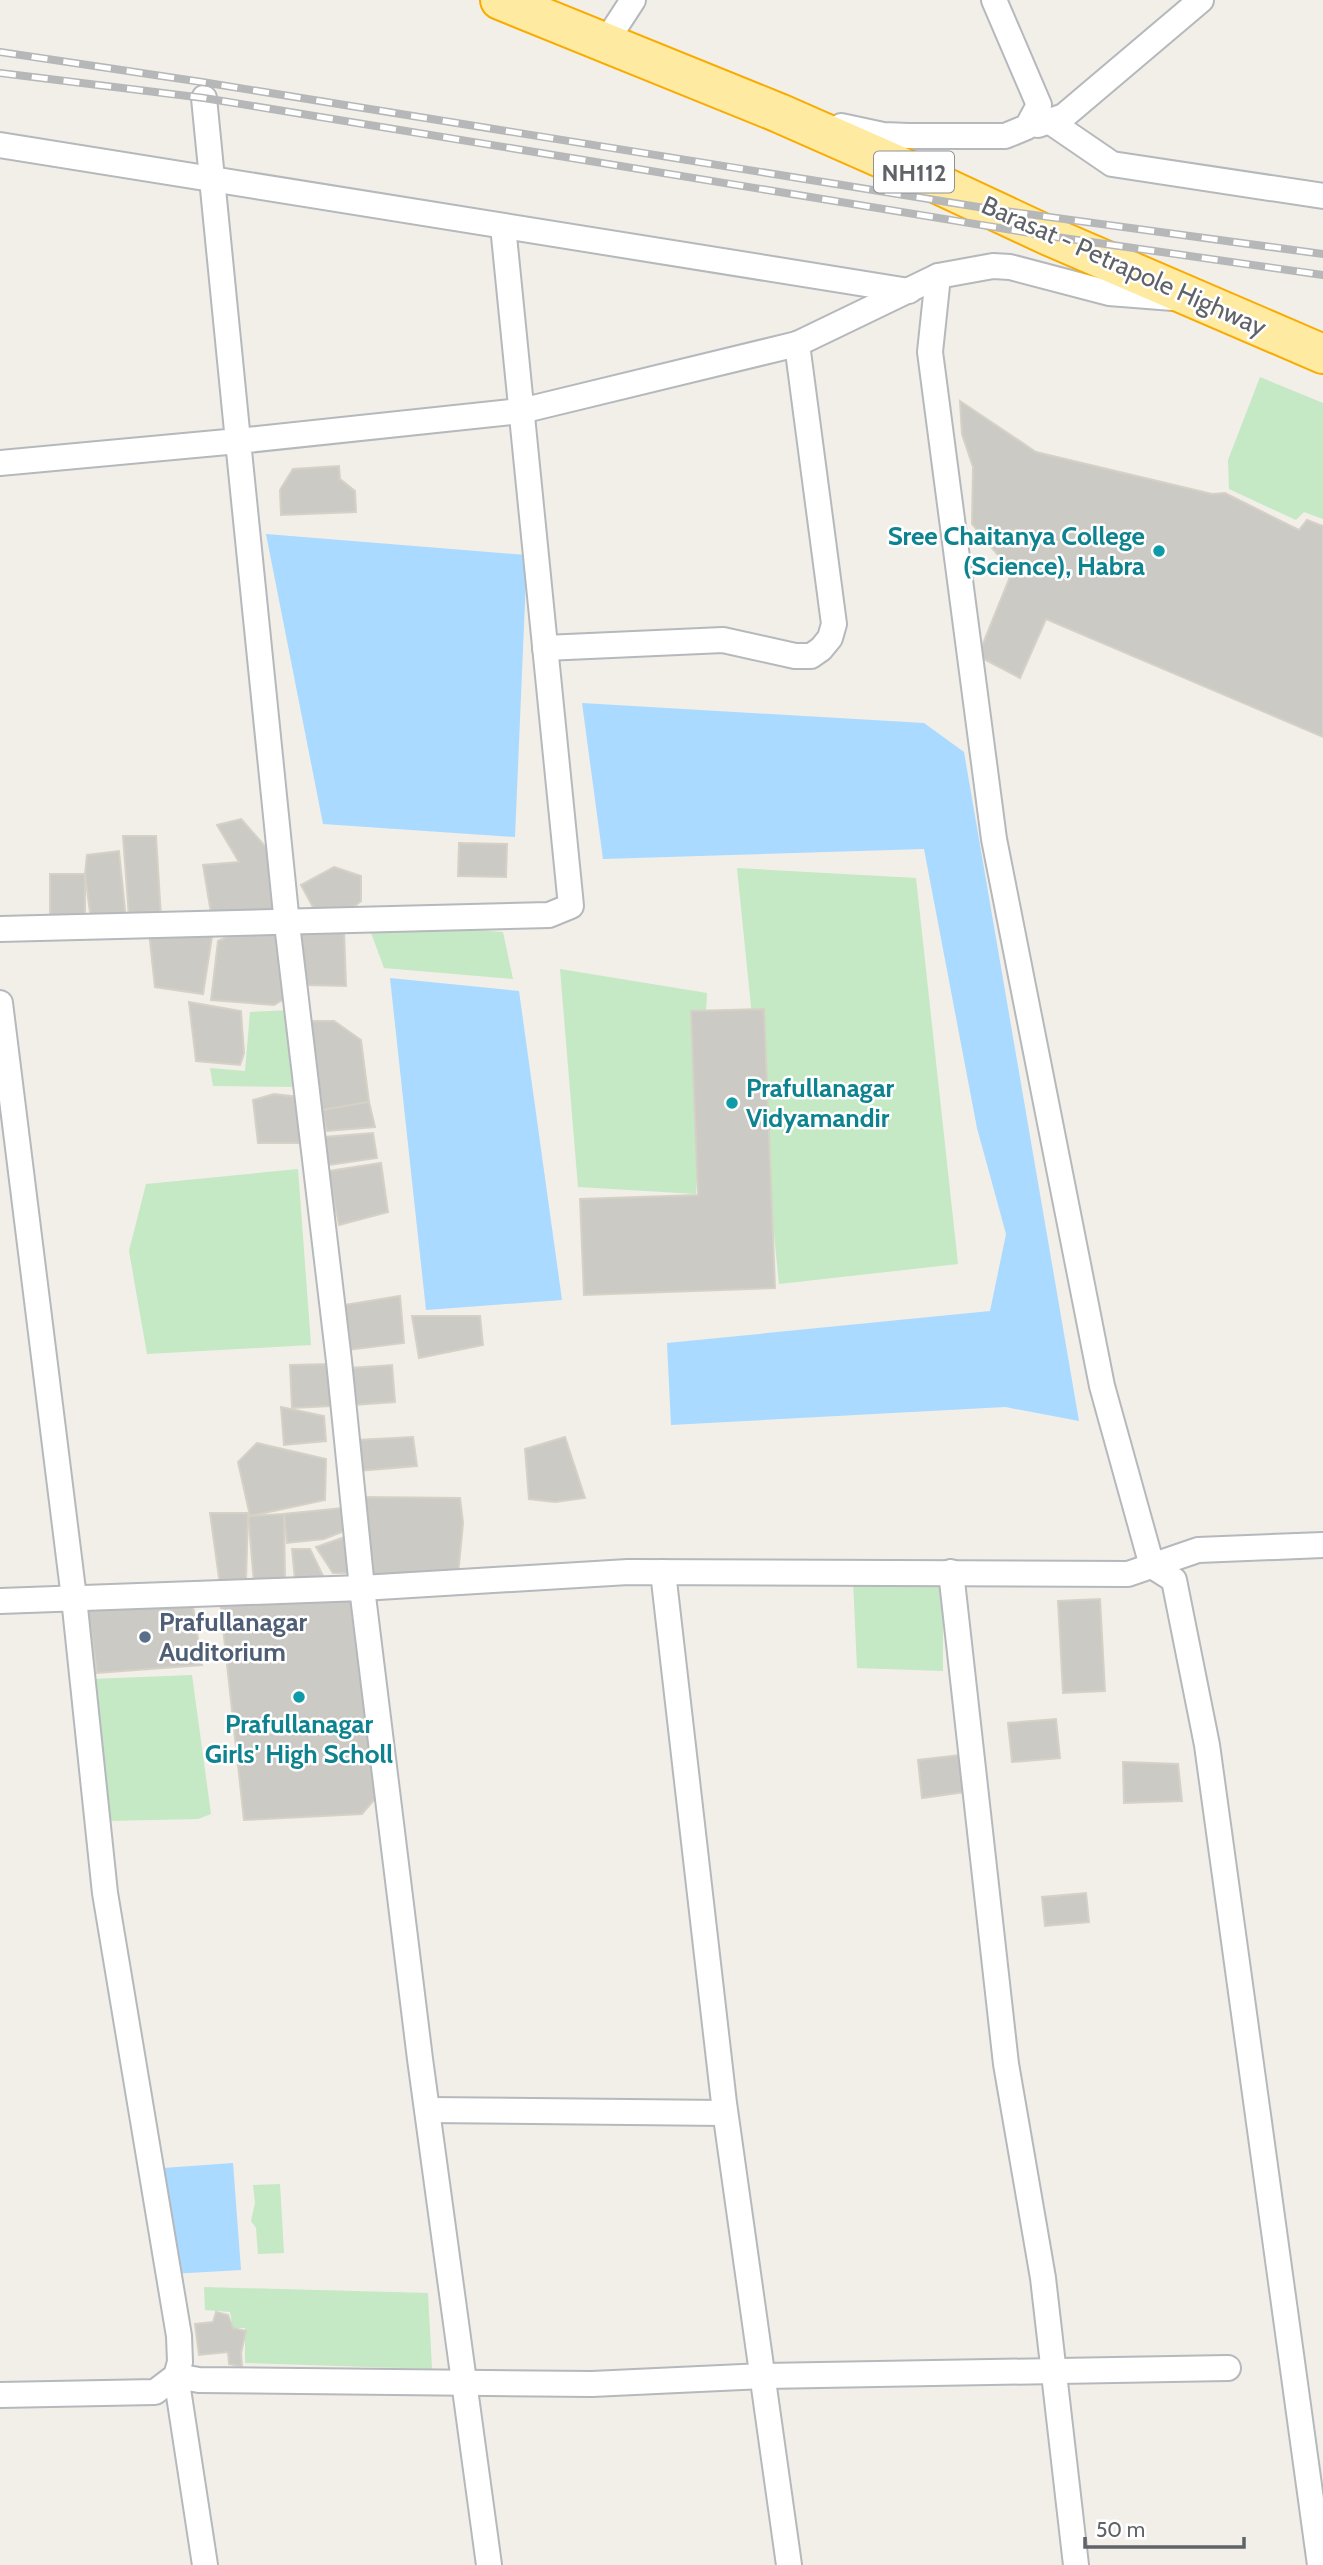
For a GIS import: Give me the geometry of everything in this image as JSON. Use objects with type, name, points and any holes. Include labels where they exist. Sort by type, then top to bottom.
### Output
[{"type":"highway","name":"Barasat - Petrapole Highway","points":[[500,0],[779,113],[897,164],[1049,236],[1323,354]]},
{"type":"street","points":[[605,43],[633,0]]},
{"type":"street","points":[[994,0],[1039,105],[1027,127]]},
{"type":"street","points":[[779,113],[883,135],[1005,136],[1027,127],[1052,122],[1201,0]]},
{"type":"street","points":[[204,98],[286,924],[340,1362],[362,1588],[489,2565]]},
{"type":"street","points":[[1052,122],[1112,164],[1323,196]]},
{"type":"street","points":[[0,145],[909,291]]},
{"type":"street","points":[[0,929],[286,924],[549,915],[571,906],[503,226]]},
{"type":"street","points":[[0,463],[521,411],[797,344],[937,276],[993,266],[1010,267],[1110,293],[1198,298]]},
{"type":"street","points":[[937,276],[930,352],[994,839],[1102,1386],[1152,1566],[1174,1580],[1207,1745],[1320,2565]]},
{"type":"street","points":[[545,648],[723,640],[795,656],[811,656],[821,649],[830,638],[834,624],[797,344]]},
{"type":"street","points":[[0,1003],[74,1598],[105,1893],[179,2336],[176,2376],[205,2565]]},
{"type":"street","points":[[0,1601],[362,1588],[663,1573],[1128,1574],[1198,1550],[1323,1545]]},
{"type":"street","points":[[951,1572],[1006,2064],[1043,2278],[1076,2565]]},
{"type":"street","points":[[663,1573],[726,2113],[789,2565]]},
{"type":"street","points":[[428,2110],[726,2113]]},
{"type":"street","points":[[0,2395],[155,2392],[176,2376],[199,2380],[592,2384],[764,2376],[1227,2368]]},
{"type":"green space","points":[[1260,377],[1323,403],[1323,519],[1304,512],[1296,520],[1229,489],[1228,460]]},
{"type":"green space","points":[[737,868],[916,878],[958,1264],[779,1284]]},
{"type":"green space","points":[[367,922],[503,932],[513,979],[384,968]]},
{"type":"green space","points":[[560,969],[707,993],[696,1194],[578,1187]]},
{"type":"green space","points":[[291,1010],[297,1087],[213,1086],[210,1068],[245,1071],[250,1012]]},
{"type":"green space","points":[[298,1169],[311,1345],[147,1354],[129,1251],[146,1184]]},
{"type":"green space","points":[[853,1580],[943,1582],[943,1671],[857,1668]]},
{"type":"green space","points":[[192,1675],[211,1814],[198,1819],[106,1821],[92,1679]]},
{"type":"green space","points":[[280,2184],[284,2253],[258,2254],[256,2228],[251,2221],[255,2203],[253,2185]]},
{"type":"green space","points":[[204,2287],[428,2293],[432,2369],[245,2363],[245,2328],[233,2328],[230,2312],[205,2310]]},
{"type":"water","points":[[266,534],[527,555],[515,837],[323,824]]},
{"type":"water","points":[[582,703],[924,723],[964,752],[1079,1421],[1005,1407],[671,1425],[667,1343],[990,1311],[1006,1234],[977,1128],[924,849],[603,859]]},
{"type":"water","points":[[390,978],[519,991],[562,1300],[426,1310]]},
{"type":"water","points":[[233,2163],[241,2270],[171,2274],[163,2168]]},
{"type":"building","name":"Sree Chaitanya College (Science), Habra","points":[[960,401],[1036,452],[1212,494],[1225,493],[1299,530],[1307,520],[1323,526],[1323,737],[1046,619],[1020,678],[978,656],[1012,572],[972,524],[973,467],[962,434]]},
{"type":"building","points":[[339,466],[340,479],[355,491],[356,512],[281,515],[280,490],[293,469]]},
{"type":"building","points":[[241,819],[272,854],[273,917],[212,919],[203,865],[239,862],[217,825]]},
{"type":"building","points":[[123,836],[156,836],[161,917],[129,917]]},
{"type":"building","points":[[459,843],[507,844],[506,877],[458,876]]},
{"type":"building","points":[[119,851],[126,920],[91,920],[85,874],[87,855]]},
{"type":"building","points":[[334,867],[361,876],[361,901],[350,910],[314,909],[301,885]]},
{"type":"building","points":[[50,874],[85,874],[85,921],[50,920]]},
{"type":"building","points":[[298,930],[344,930],[346,986],[305,985]]},
{"type":"building","points":[[149,932],[212,937],[203,994],[155,987]]},
{"type":"building","points":[[279,932],[289,996],[274,1005],[211,1000],[218,941],[236,933]]},
{"type":"building","points":[[189,1002],[241,1011],[244,1053],[240,1065],[196,1061]]},
{"type":"building","name":"Prafullanagar Vidyamandir","points":[[764,1009],[775,1288],[584,1295],[580,1199],[698,1195],[691,1011]]},
{"type":"building","points":[[311,1021],[334,1021],[361,1040],[369,1102],[322,1110],[309,1041]]},
{"type":"building","points":[[274,1094],[299,1097],[301,1143],[258,1143],[253,1100]]},
{"type":"building","points":[[369,1102],[375,1127],[327,1131],[322,1110]]},
{"type":"building","points":[[373,1133],[377,1158],[328,1165],[324,1137]]},
{"type":"building","points":[[381,1163],[388,1212],[339,1225],[328,1171]]},
{"type":"building","points":[[400,1296],[404,1343],[348,1350],[344,1305]]},
{"type":"building","points":[[412,1316],[480,1316],[483,1345],[419,1358]]},
{"type":"building","points":[[330,1364],[331,1406],[292,1408],[290,1365]]},
{"type":"building","points":[[392,1365],[395,1402],[354,1405],[351,1368]]},
{"type":"building","points":[[281,1407],[324,1416],[326,1441],[284,1445]]},
{"type":"building","points":[[413,1437],[417,1466],[358,1471],[357,1440]]},
{"type":"building","points":[[565,1437],[585,1498],[555,1502],[529,1499],[525,1449]]},
{"type":"building","points":[[257,1443],[326,1459],[325,1500],[250,1516],[238,1462]]},
{"type":"building","points":[[363,1497],[460,1498],[463,1523],[458,1575],[371,1577]]},
{"type":"building","points":[[342,1508],[344,1531],[324,1539],[287,1543],[284,1514]]},
{"type":"building","points":[[210,1513],[248,1513],[246,1581],[220,1585]]},
{"type":"building","points":[[248,1513],[250,1516],[284,1514],[285,1581],[254,1583]]},
{"type":"building","points":[[348,1536],[349,1573],[333,1573],[316,1547]]},
{"type":"building","points":[[292,1549],[310,1549],[325,1580],[295,1580]]},
{"type":"building","name":"Prafullanagar Girls' High Scholl","points":[[355,1597],[380,1793],[362,1814],[244,1820],[220,1600]]},
{"type":"building","points":[[1100,1599],[1105,1691],[1063,1693],[1058,1601]]},
{"type":"building","name":"Prafullanagar Auditorium","points":[[193,1606],[202,1665],[97,1673],[88,1610]]},
{"type":"building","points":[[1056,1719],[1060,1758],[1012,1762],[1008,1723]]},
{"type":"building","points":[[960,1755],[966,1792],[922,1798],[918,1760]]},
{"type":"building","points":[[1123,1762],[1178,1764],[1182,1801],[1124,1803]]},
{"type":"building","points":[[1086,1893],[1089,1922],[1045,1926],[1042,1897]]},
{"type":"building","points":[[216,2312],[228,2315],[233,2328],[246,2331],[241,2353],[242,2367],[229,2364],[228,2352],[199,2355],[195,2324],[213,2322]]},
{"type":"railway","points":[[0,52],[997,210],[1323,254]]},
{"type":"railway","points":[[0,73],[204,98],[1049,236],[1323,275]]},
{"type":"place","name":"Sree Chaitanya College (Science), Habra","points":[[1159,551]]},
{"type":"place","name":"Prafullanagar Vidyamandir","points":[[732,1103]]},
{"type":"place","name":"Prafullanagar Auditorium","points":[[145,1637]]},
{"type":"place","name":"Prafullanagar Girls' High Scholl","points":[[299,1697]]}]
